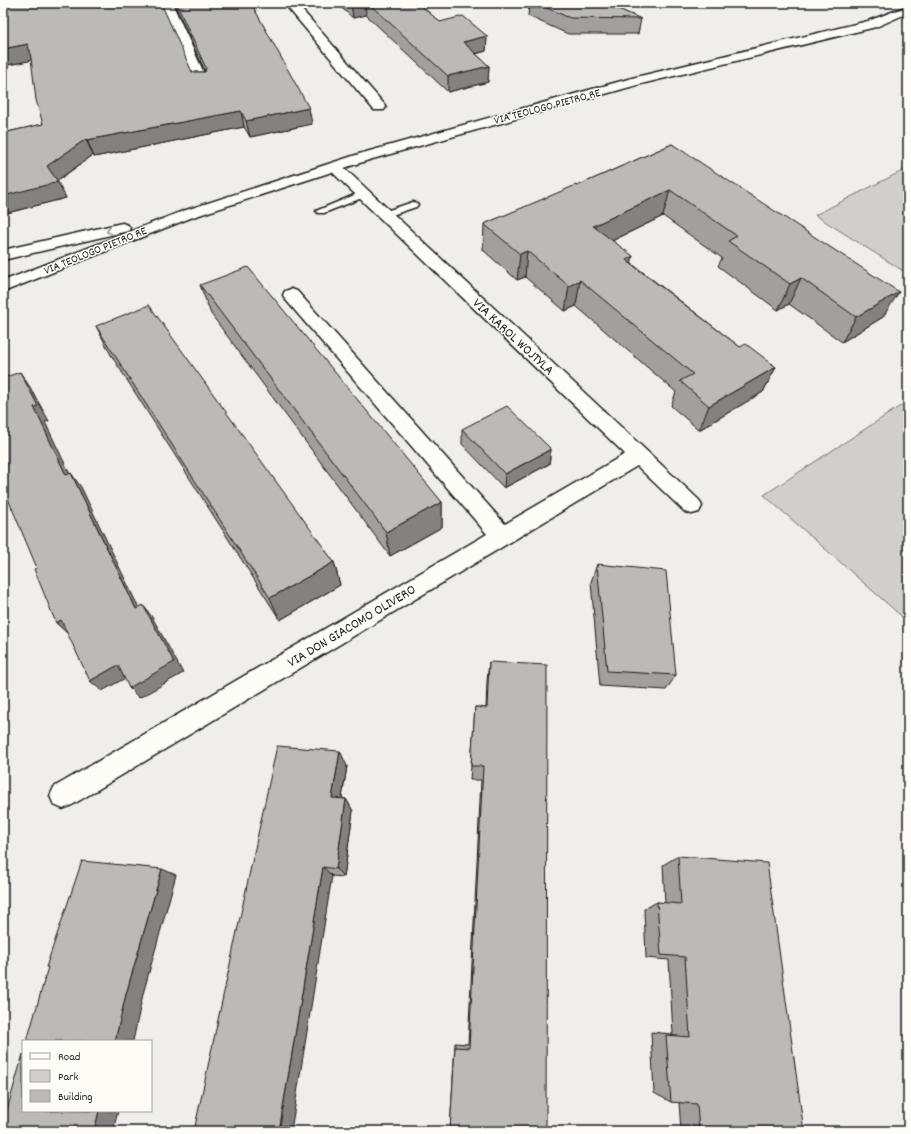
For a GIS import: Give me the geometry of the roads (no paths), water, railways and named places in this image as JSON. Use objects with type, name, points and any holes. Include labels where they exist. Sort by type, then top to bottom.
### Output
[{"type":"street","points":[[166,3],[203,84]]},
{"type":"street","points":[[290,3],[379,107]]},
{"type":"street","name":"VIA TEOLOGO PIETRO RE","points":[[3,288],[188,214],[335,167],[483,123],[637,81],[872,24],[908,9]]},
{"type":"street","name":"VIA KAROL WOJTYLA","points":[[335,167],[692,506]]},
{"type":"street","name":"VIA TEOLOGO PIETRO RE","points":[[3,255],[188,214]]},
{"type":"street","points":[[291,295],[502,536]]},
{"type":"street","name":"VIA DON GIACOMO OLIVERO","points":[[63,796],[640,455]]},
{"type":"lane","points":[[320,212],[364,194]]},
{"type":"lane","points":[[386,214],[413,205]]}]
